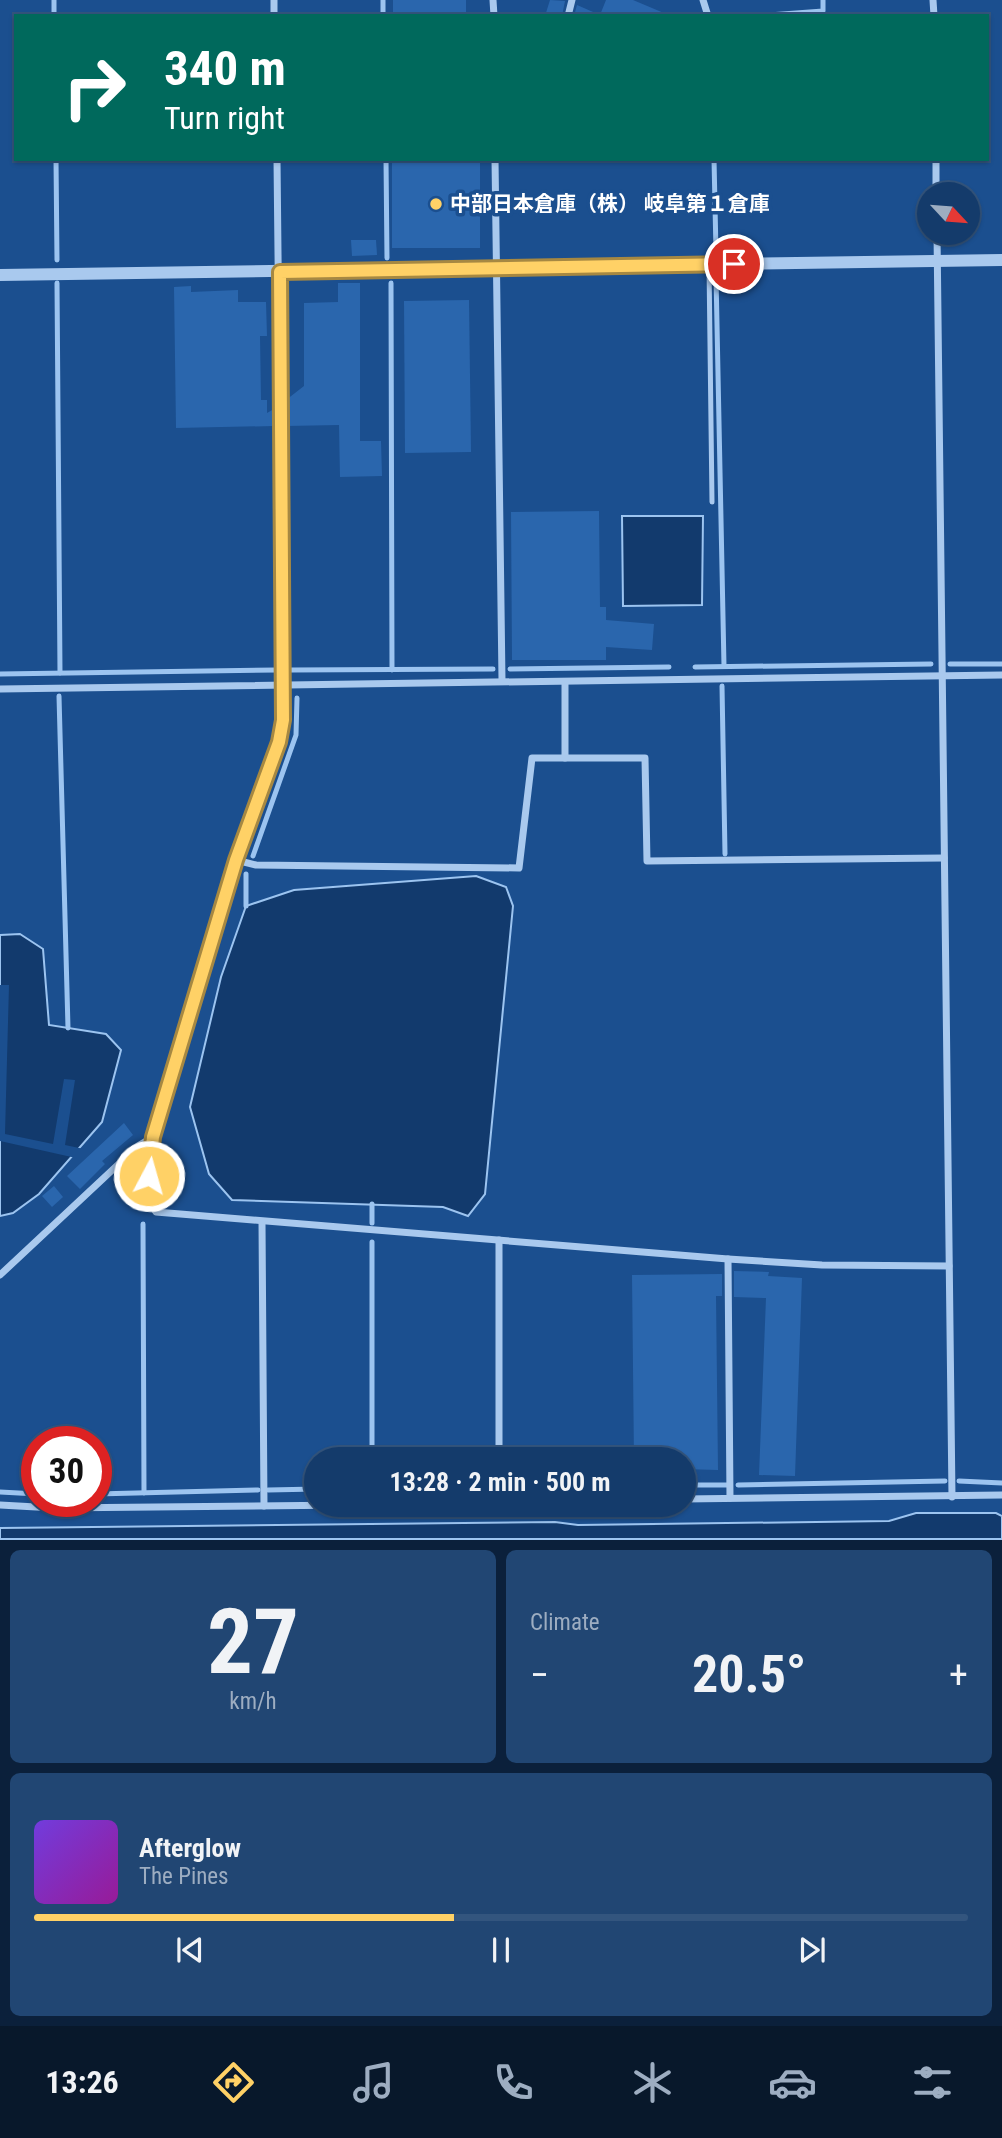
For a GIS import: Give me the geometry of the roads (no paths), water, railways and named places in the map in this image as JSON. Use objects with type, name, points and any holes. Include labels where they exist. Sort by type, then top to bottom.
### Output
[{"type":"street","points":[[277,161],[283,720],[279,742],[236,860],[153,1137],[147,1196],[156,1212],[728,1259],[822,1265],[948,1266]]},
{"type":"street","points":[[495,161],[502,680]]},
{"type":"street","points":[[936,161],[936,182]]},
{"type":"street","points":[[937,245],[952,1497]]},
{"type":"street","points":[[0,275],[1002,260]]},
{"type":"street","points":[[0,689],[1002,674]]},
{"type":"street","points":[[565,682],[565,758]]},
{"type":"street","points":[[236,860],[256,865],[519,868],[532,758],[645,758],[647,861],[944,858]]},
{"type":"street","points":[[0,1275],[138,1146],[153,1137]]},
{"type":"street","points":[[262,1222],[264,1506]]},
{"type":"street","points":[[499,1240],[499,1447]]},
{"type":"street","points":[[728,1259],[730,1498]]},
{"type":"street","points":[[696,1499],[1002,1495]]},
{"type":"street","points":[[0,1505],[54,1508],[304,1506]]},
{"type":"lane","points":[[709,265],[712,502]]},
{"type":"water","points":[[622,516],[703,516],[702,605],[623,606]]},
{"type":"water","points":[[476,876],[506,887],[513,906],[485,1194],[468,1216],[443,1207],[232,1200],[209,1174],[190,1107],[221,977],[246,906],[294,890]]},
{"type":"water","points":[[20,934],[43,949],[49,1025],[106,1034],[121,1050],[102,1122],[39,1194],[13,1213],[0,1216],[0,935]]},
{"type":"water","points":[[916,1513],[996,1513],[1002,1516],[1002,1539],[0,1539],[0,1528],[889,1521]]},
{"type":"waterway","points":[[54,0],[54,14]]},
{"type":"waterway","points":[[383,0],[383,14]]},
{"type":"waterway","points":[[782,14],[823,11],[823,0]]},
{"type":"waterway","points":[[56,161],[57,260]]},
{"type":"waterway","points":[[386,161],[387,258]]},
{"type":"waterway","points":[[714,161],[716,252]]},
{"type":"waterway","points":[[716,276],[724,666]]},
{"type":"waterway","points":[[57,283],[60,673]]},
{"type":"waterway","points":[[391,283],[392,670]]},
{"type":"waterway","points":[[695,667],[931,664]]},
{"type":"waterway","points":[[950,664],[1002,664]]},
{"type":"waterway","points":[[510,669],[669,667]]},
{"type":"waterway","points":[[291,670],[493,669]]},
{"type":"waterway","points":[[0,674],[276,670]]},
{"type":"waterway","points":[[722,686],[725,854]]},
{"type":"waterway","points":[[59,696],[68,1028]]},
{"type":"waterway","points":[[253,856],[296,735],[297,698]]},
{"type":"waterway","points":[[246,874],[246,906]]},
{"type":"waterway","points":[[372,1204],[372,1223]]},
{"type":"waterway","points":[[143,1224],[144,1493]]},
{"type":"waterway","points":[[372,1242],[372,1447]]},
{"type":"waterway","points":[[738,1485],[945,1481]]},
{"type":"waterway","points":[[959,1481],[1002,1483]]},
{"type":"waterway","points":[[696,1485],[727,1485]]},
{"type":"waterway","points":[[268,1490],[304,1489]]},
{"type":"waterway","points":[[112,1494],[258,1490]]},
{"type":"waterway","points":[[0,1492],[21,1493]]},
{"type":"place","name":"中部日本倉庫（株） 岐阜第１倉庫","points":[[436,204]]}]
